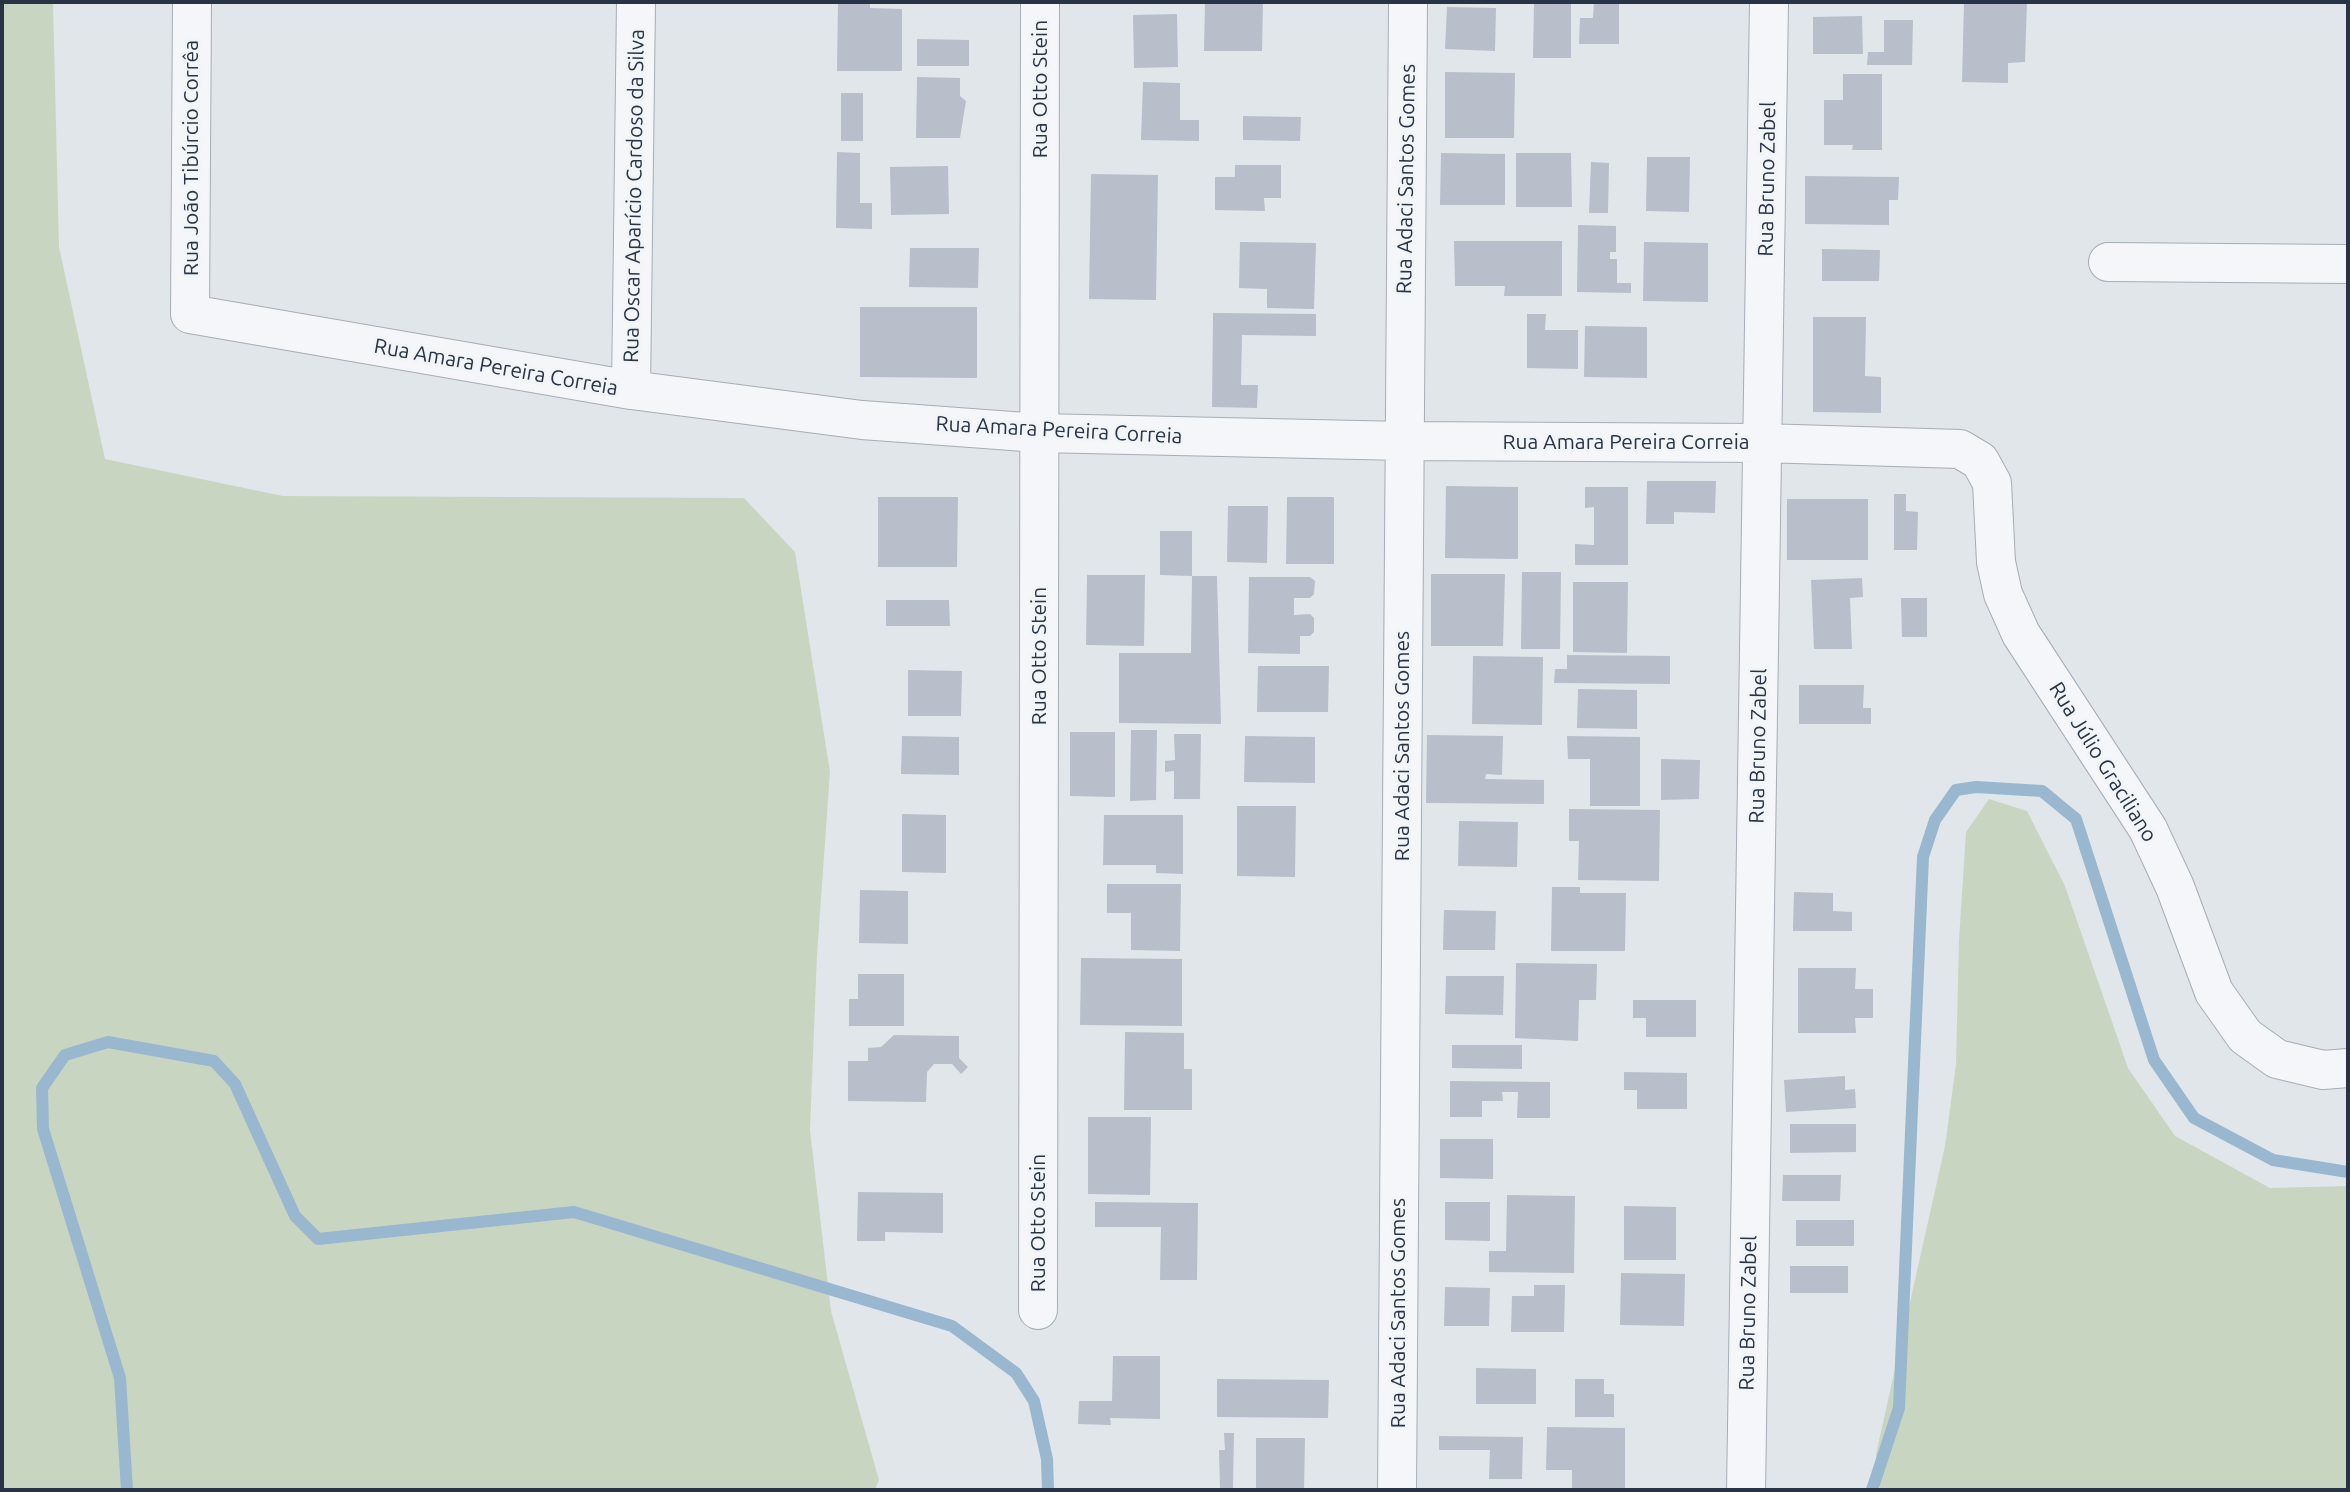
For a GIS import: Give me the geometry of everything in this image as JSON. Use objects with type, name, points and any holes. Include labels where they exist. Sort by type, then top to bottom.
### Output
[{"type":"street","name":"Rua João Tibúrcio Corrêa","points":[[190,314],[192,2]]},
{"type":"street","name":"Rua Oscar Aparício Cardoso da Silva","points":[[631,390],[636,2]]},
{"type":"street","name":"Rua Otto Stein","points":[[1038,1310],[1040,2]]},
{"type":"street","name":"Rua Adaci Santos Gomes","points":[[1397,1490],[1408,2]]},
{"type":"street","name":"Rua Bruno Zabel","points":[[1746,1490],[1769,2]]},
{"type":"street","points":[[2108,262],[2348,264]]},
{"type":"street","name":"Rua Amara Pereira Correia","points":[[190,314],[631,390],[863,420],[1040,433],[1404,441],[1936,447]]},
{"type":"street","name":"Rua Júlio Graciliano","points":[[1936,447],[1960,449],[1980,461],[1992,483],[1996,562],[2003,594],[2021,634],[2148,829],[2175,887],[2214,992],[2245,1036],[2277,1059],[2323,1070],[2348,1068]]},
{"type":"green space","points":[[2,2],[53,2],[59,247],[105,459],[283,496],[744,498],[795,552],[830,772],[817,955],[810,1130],[831,1311],[879,1480],[875,1490],[2,1490]]},
{"type":"green space","points":[[1989,799],[2027,811],[2065,886],[2128,1068],[2175,1136],[2270,1188],[2348,1186],[2348,1490],[1880,1490],[1876,1454],[1945,1146],[1956,1064],[1959,940],[1966,832]]},
{"type":"building","points":[[838,2],[870,2],[870,8],[902,9],[902,71],[837,71]]},
{"type":"building","points":[[1205,2],[1263,2],[1262,51],[1204,51]]},
{"type":"building","points":[[1534,2],[1571,2],[1571,58],[1533,58]]},
{"type":"building","points":[[1594,2],[1619,2],[1619,44],[1579,44],[1580,18],[1593,18]]},
{"type":"building","points":[[1964,2],[2027,2],[2025,62],[2008,63],[2008,83],[1962,82]]},
{"type":"building","points":[[1447,7],[1496,8],[1495,51],[1445,49]]},
{"type":"building","points":[[1177,14],[1178,67],[1134,68],[1133,15]]},
{"type":"building","points":[[1862,16],[1863,54],[1813,54],[1813,17]]},
{"type":"building","points":[[1884,20],[1913,20],[1912,65],[1867,65],[1868,52],[1884,52]]},
{"type":"building","points":[[917,39],[969,40],[969,66],[917,66]]},
{"type":"building","points":[[1445,72],[1515,73],[1514,138],[1445,138]]},
{"type":"building","points":[[1843,74],[1882,74],[1882,150],[1852,150],[1853,145],[1824,145],[1824,100],[1843,100]]},
{"type":"building","points":[[917,77],[960,78],[960,96],[966,101],[960,138],[916,138]]},
{"type":"building","points":[[1143,82],[1180,83],[1180,120],[1199,120],[1199,141],[1141,140]]},
{"type":"building","points":[[841,93],[863,93],[863,141],[841,141]]},
{"type":"building","points":[[1243,116],[1301,117],[1300,141],[1243,140]]},
{"type":"building","points":[[837,152],[860,153],[860,203],[872,203],[872,229],[836,228]]},
{"type":"building","points":[[1441,153],[1505,154],[1505,205],[1440,205]]},
{"type":"building","points":[[1516,153],[1571,153],[1572,207],[1516,207]]},
{"type":"building","points":[[1647,157],[1690,157],[1689,212],[1646,211]]},
{"type":"building","points":[[1591,162],[1609,163],[1608,213],[1589,213]]},
{"type":"building","points":[[1235,165],[1281,165],[1281,198],[1264,198],[1265,211],[1215,210],[1215,177],[1235,177]]},
{"type":"building","points":[[948,166],[949,214],[891,215],[890,167]]},
{"type":"building","points":[[1091,174],[1158,175],[1156,300],[1089,299]]},
{"type":"building","points":[[1805,176],[1899,177],[1898,200],[1889,200],[1889,225],[1805,224]]},
{"type":"building","points":[[1578,225],[1616,226],[1616,252],[1610,252],[1610,259],[1617,259],[1617,283],[1631,283],[1631,293],[1577,292]]},
{"type":"building","points":[[1454,241],[1562,241],[1562,296],[1504,296],[1505,286],[1455,286]]},
{"type":"building","points":[[1240,242],[1316,243],[1314,309],[1267,308],[1267,289],[1239,288]]},
{"type":"building","points":[[1644,242],[1708,243],[1708,302],[1643,301]]},
{"type":"building","points":[[910,248],[979,248],[978,288],[909,287]]},
{"type":"building","points":[[1822,249],[1880,250],[1879,281],[1822,281]]},
{"type":"building","points":[[860,307],[977,307],[977,378],[860,377]]},
{"type":"building","points":[[1213,313],[1316,314],[1316,336],[1242,335],[1241,385],[1258,385],[1257,408],[1212,407]]},
{"type":"building","points":[[1527,314],[1546,314],[1545,330],[1578,330],[1578,369],[1527,368]]},
{"type":"building","points":[[1813,317],[1866,317],[1865,376],[1881,377],[1881,413],[1813,412]]},
{"type":"building","points":[[1585,326],[1647,327],[1647,378],[1584,377]]},
{"type":"building","points":[[1647,481],[1716,481],[1715,513],[1674,512],[1674,524],[1646,524]]},
{"type":"building","points":[[1446,486],[1518,487],[1518,559],[1445,558]]},
{"type":"building","points":[[1585,487],[1628,487],[1628,565],[1575,565],[1575,544],[1594,545],[1594,507],[1585,508]]},
{"type":"building","points":[[1894,494],[1906,494],[1906,511],[1918,512],[1917,550],[1894,550]]},
{"type":"building","points":[[878,497],[958,497],[957,567],[878,567]]},
{"type":"building","points":[[1287,497],[1334,497],[1334,564],[1286,564]]},
{"type":"building","points":[[1787,499],[1868,499],[1868,560],[1787,560]]},
{"type":"building","points":[[1228,506],[1268,506],[1267,563],[1227,562]]},
{"type":"building","points":[[1160,531],[1192,531],[1192,576],[1160,575]]},
{"type":"building","points":[[1522,572],[1561,572],[1560,649],[1521,649]]},
{"type":"building","points":[[1431,574],[1505,574],[1503,646],[1431,646]]},
{"type":"building","points":[[1087,575],[1145,575],[1144,646],[1086,645]]},
{"type":"building","points":[[1192,576],[1217,576],[1221,724],[1119,723],[1119,653],[1191,653]]},
{"type":"building","points":[[1249,577],[1310,577],[1315,581],[1314,594],[1310,598],[1294,598],[1294,615],[1310,614],[1314,618],[1314,632],[1310,636],[1300,636],[1300,654],[1248,653]]},
{"type":"building","points":[[1862,578],[1863,597],[1850,598],[1852,649],[1814,649],[1811,580]]},
{"type":"building","points":[[1573,582],[1628,582],[1627,653],[1573,652]]},
{"type":"building","points":[[1901,598],[1927,598],[1927,637],[1902,637]]},
{"type":"building","points":[[886,600],[949,600],[950,626],[886,626]]},
{"type":"building","points":[[1567,655],[1670,656],[1670,684],[1554,683],[1555,669],[1567,669]]},
{"type":"building","points":[[1473,656],[1543,657],[1542,725],[1472,724]]},
{"type":"building","points":[[1258,666],[1329,666],[1328,712],[1257,712]]},
{"type":"building","points":[[908,670],[962,671],[961,716],[908,716]]},
{"type":"building","points":[[1799,685],[1864,685],[1863,708],[1871,708],[1871,724],[1799,724]]},
{"type":"building","points":[[1578,689],[1637,690],[1637,729],[1577,728]]},
{"type":"building","points":[[1131,730],[1157,730],[1156,800],[1130,801]]},
{"type":"building","points":[[1070,732],[1115,732],[1115,797],[1070,796]]},
{"type":"building","points":[[1174,734],[1201,734],[1200,799],[1174,799],[1174,771],[1165,772],[1165,761],[1175,760]]},
{"type":"building","points":[[1427,735],[1503,736],[1502,775],[1486,774],[1485,779],[1544,780],[1544,804],[1426,803]]},
{"type":"building","points":[[902,736],[959,737],[959,775],[901,774]]},
{"type":"building","points":[[1245,736],[1315,737],[1315,783],[1244,782]]},
{"type":"building","points":[[1567,736],[1640,737],[1640,806],[1590,806],[1590,759],[1568,759]]},
{"type":"building","points":[[1661,759],[1700,760],[1699,799],[1661,800]]},
{"type":"building","points":[[1237,806],[1296,806],[1295,877],[1237,876]]},
{"type":"building","points":[[1569,809],[1660,810],[1659,881],[1578,880],[1579,841],[1569,841]]},
{"type":"building","points":[[902,814],[946,815],[946,873],[902,872]]},
{"type":"building","points":[[1104,815],[1183,815],[1183,874],[1156,873],[1156,865],[1103,865]]},
{"type":"building","points":[[1459,821],[1518,822],[1517,867],[1458,866]]},
{"type":"building","points":[[1107,884],[1181,884],[1180,951],[1131,950],[1131,913],[1107,913]]},
{"type":"building","points":[[1552,887],[1580,887],[1580,893],[1626,893],[1625,951],[1551,951]]},
{"type":"building","points":[[860,890],[908,891],[908,944],[859,943]]},
{"type":"building","points":[[1794,892],[1833,893],[1833,911],[1852,912],[1852,931],[1793,931]]},
{"type":"building","points":[[1444,910],[1496,911],[1495,950],[1443,950]]},
{"type":"building","points":[[1081,958],[1182,959],[1182,1026],[1080,1025]]},
{"type":"building","points":[[1516,963],[1597,964],[1596,1000],[1579,1000],[1578,1041],[1515,1038]]},
{"type":"building","points":[[1798,968],[1856,968],[1855,989],[1873,989],[1873,1018],[1855,1018],[1856,1033],[1798,1033]]},
{"type":"building","points":[[858,974],[904,974],[904,1026],[849,1026],[849,999],[858,999]]},
{"type":"building","points":[[1446,976],[1504,976],[1503,1015],[1445,1014]]},
{"type":"building","points":[[1633,1000],[1696,1000],[1696,1037],[1646,1037],[1646,1018],[1633,1018]]},
{"type":"building","points":[[1125,1032],[1184,1033],[1184,1069],[1192,1069],[1192,1110],[1124,1110]]},
{"type":"building","points":[[894,1035],[959,1036],[959,1058],[968,1067],[961,1074],[952,1064],[934,1064],[927,1072],[926,1102],[848,1101],[848,1061],[868,1061],[868,1048],[881,1047]]},
{"type":"building","points":[[1452,1045],[1522,1045],[1522,1069],[1452,1068]]},
{"type":"building","points":[[1624,1072],[1687,1073],[1687,1109],[1637,1109],[1637,1090],[1624,1090]]},
{"type":"building","points":[[1845,1076],[1845,1090],[1855,1089],[1856,1108],[1786,1112],[1784,1080]]},
{"type":"building","points":[[1450,1081],[1550,1082],[1550,1118],[1517,1118],[1518,1092],[1502,1092],[1503,1101],[1482,1101],[1482,1117],[1450,1117]]},
{"type":"building","points":[[1088,1117],[1151,1117],[1150,1195],[1088,1194]]},
{"type":"building","points":[[1790,1124],[1856,1124],[1856,1152],[1790,1153]]},
{"type":"building","points":[[1440,1139],[1493,1139],[1493,1179],[1440,1178]]},
{"type":"building","points":[[1783,1175],[1841,1175],[1840,1201],[1782,1201]]},
{"type":"building","points":[[858,1192],[943,1193],[943,1233],[885,1232],[885,1241],[857,1241]]},
{"type":"building","points":[[1507,1195],[1575,1196],[1574,1273],[1489,1272],[1489,1251],[1506,1251]]},
{"type":"building","points":[[1095,1202],[1198,1203],[1197,1280],[1160,1280],[1161,1227],[1095,1227]]},
{"type":"building","points":[[1445,1202],[1490,1202],[1490,1241],[1445,1240]]},
{"type":"building","points":[[1624,1206],[1676,1207],[1676,1260],[1624,1260]]},
{"type":"building","points":[[1796,1220],[1854,1220],[1854,1246],[1796,1246]]},
{"type":"building","points":[[1790,1266],[1848,1266],[1848,1293],[1790,1293]]},
{"type":"building","points":[[1621,1273],[1685,1274],[1684,1326],[1620,1325]]},
{"type":"building","points":[[1534,1285],[1565,1285],[1564,1332],[1511,1332],[1512,1296],[1534,1296]]},
{"type":"building","points":[[1445,1287],[1490,1288],[1489,1326],[1444,1326]]},
{"type":"building","points":[[1113,1356],[1160,1356],[1160,1419],[1110,1418],[1111,1425],[1078,1424],[1079,1401],[1112,1401]]},
{"type":"building","points":[[1476,1368],[1536,1369],[1536,1404],[1476,1404]]},
{"type":"building","points":[[1217,1379],[1329,1380],[1328,1418],[1217,1417]]},
{"type":"building","points":[[1575,1379],[1604,1379],[1604,1394],[1614,1394],[1614,1417],[1575,1417]]},
{"type":"building","points":[[1547,1427],[1625,1428],[1625,1490],[1572,1490],[1572,1470],[1546,1470]]},
{"type":"building","points":[[1224,1433],[1234,1433],[1233,1489],[1220,1489],[1219,1450],[1225,1450]]},
{"type":"building","points":[[1439,1436],[1523,1437],[1522,1479],[1489,1479],[1490,1450],[1439,1450]]},
{"type":"building","points":[[1256,1438],[1305,1438],[1304,1490],[1256,1490]]},
{"type":"waterway","points":[[1872,1490],[1899,1408],[1923,857],[1935,820],[1956,790],[1976,787],[2042,791],[2076,819],[2154,1060],[2194,1118],[2273,1160],[2348,1172]]},
{"type":"waterway","points":[[127,1490],[120,1378],[43,1129],[42,1088],[65,1055],[108,1042],[214,1061],[235,1084],[295,1216],[318,1239],[574,1212],[952,1326],[1016,1373],[1034,1401],[1047,1459],[1048,1490]]}]
